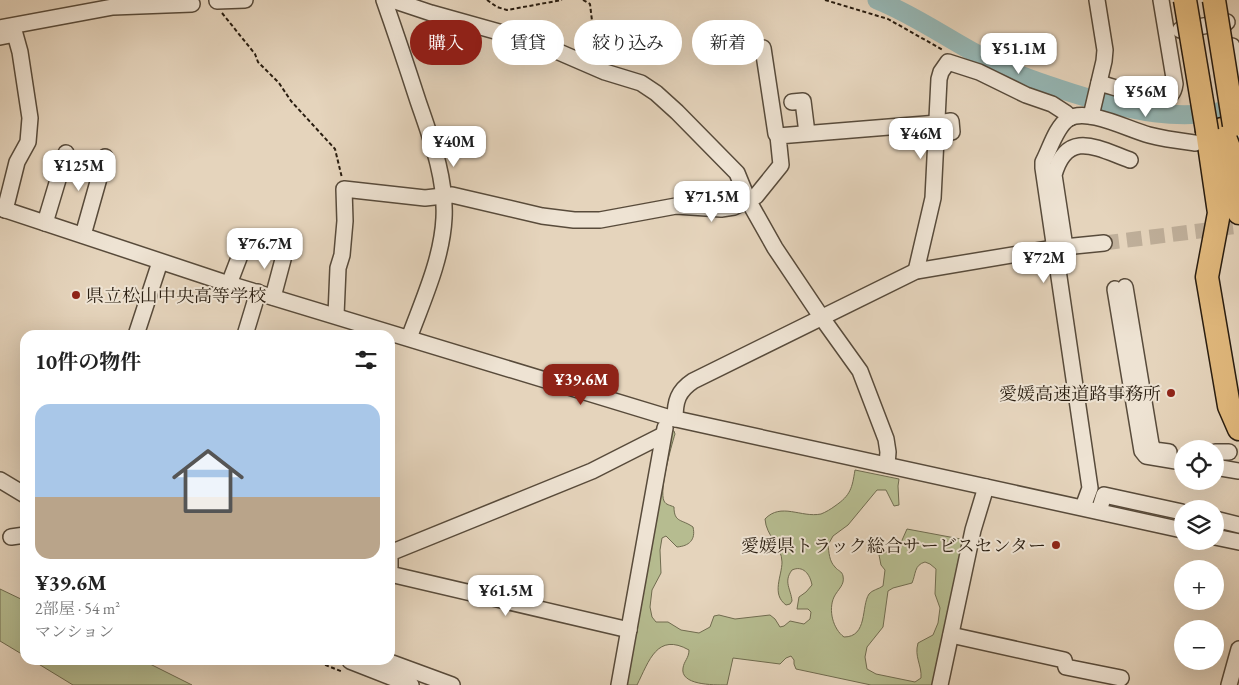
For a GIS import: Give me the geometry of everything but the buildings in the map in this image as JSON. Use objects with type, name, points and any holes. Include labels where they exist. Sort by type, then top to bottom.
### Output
[{"type":"highway","points":[[1172,0],[1181,52],[1212,129],[1231,153],[1239,214]]},
{"type":"highway","points":[[1185,0],[1212,129]]},
{"type":"highway","points":[[1200,0],[1219,213],[1207,277],[1228,406],[1239,429]]},
{"type":"highway","points":[[1212,129],[1214,0]]},
{"type":"street","points":[[217,1],[245,0]]},
{"type":"street","points":[[384,0],[432,142],[444,195],[444,219],[439,248],[434,268],[409,338]]},
{"type":"street","points":[[392,0],[538,43],[598,69],[641,83],[656,93],[708,142],[737,173],[748,200],[775,248],[864,379],[886,439],[887,465]]},
{"type":"street","points":[[1092,114],[1105,50],[1097,0]]},
{"type":"street","points":[[1099,85],[1162,98],[1169,96],[1174,91],[1175,84],[1161,0]]},
{"type":"street","points":[[1224,0],[1239,82]]},
{"type":"street","points":[[0,28],[113,7],[192,4]]},
{"type":"street","points":[[1167,32],[1228,22]]},
{"type":"street","points":[[0,37],[15,34],[20,52],[30,118],[28,142],[17,162],[2,209],[229,284],[384,330]]},
{"type":"street","points":[[336,315],[338,268],[342,256],[345,221],[344,189],[424,198],[444,195],[459,196],[542,216],[574,220],[600,220],[676,206],[721,209],[734,207],[756,196],[780,165],[778,136],[776,134],[764,55]]},
{"type":"street","points":[[916,271],[933,198],[940,79],[941,72],[948,62],[979,72],[1026,95],[1052,104],[1070,118]]},
{"type":"street","points":[[792,102],[803,101],[807,133]]},
{"type":"street","points":[[1059,248],[1043,162],[1061,126],[1070,118],[1092,114],[1148,135],[1212,129]]},
{"type":"street","points":[[778,136],[951,121],[952,132]]},
{"type":"street","points":[[1083,507],[1090,488],[1059,248],[1054,175],[1056,165],[1068,149],[1078,146],[1089,146],[1130,160]]},
{"type":"street","points":[[45,223],[66,153]]},
{"type":"street","points":[[83,235],[105,157]]},
{"type":"street","points":[[229,284],[247,237]]},
{"type":"street","points":[[619,685],[664,436],[677,397],[681,391],[693,381],[916,271],[1059,248],[1104,243]]},
{"type":"street","points":[[247,330],[285,252]]},
{"type":"street","points":[[138,330],[160,262]]},
{"type":"street","points":[[1174,451],[1154,450],[1151,444],[1120,288],[1142,451],[1146,456],[1174,461]]},
{"type":"street","points":[[395,334],[671,418],[1174,528]]},
{"type":"street","points":[[395,551],[592,471],[664,436]]},
{"type":"street","points":[[1094,452],[1100,493],[1174,510]]},
{"type":"street","points":[[1224,468],[1239,471]]},
{"type":"street","points":[[0,480],[20,492]]},
{"type":"street","points":[[940,685],[973,530],[986,487]]},
{"type":"street","points":[[1099,511],[1104,495]]},
{"type":"street","points":[[1224,522],[1239,525]]},
{"type":"street","points":[[1224,539],[1239,542]]},
{"type":"street","points":[[395,575],[628,630]]},
{"type":"street","points":[[950,635],[1064,660],[1066,667],[1122,678]]},
{"type":"street","points":[[1229,685],[1239,649]]},
{"type":"street","points":[[395,664],[452,685]]},
{"type":"street","points":[[360,665],[411,685]]},
{"type":"path","points":[[486,0],[497,7],[507,10],[562,0]]},
{"type":"path","points":[[583,0],[590,4],[598,69]]},
{"type":"path","points":[[825,0],[888,19],[947,52]]},
{"type":"path","points":[[217,1],[220,11],[255,54],[258,62],[335,149],[344,189]]},
{"type":"green space","points":[[672,430],[675,434],[666,468],[663,488],[664,501],[674,507],[675,516],[693,527],[694,532],[691,542],[677,547],[666,536],[662,538],[660,550],[661,573],[652,590],[650,607],[652,617],[656,622],[668,622],[681,630],[699,633],[710,627],[714,616],[719,615],[735,619],[770,615],[780,627],[790,621],[804,624],[810,619],[811,612],[808,609],[797,609],[799,597],[812,585],[811,581],[808,574],[803,570],[792,570],[789,574],[788,582],[792,601],[786,605],[782,601],[778,590],[782,567],[781,556],[768,531],[765,519],[771,514],[784,511],[814,515],[827,511],[848,495],[855,470],[899,479],[899,505],[894,506],[886,490],[877,490],[848,525],[833,536],[828,545],[832,562],[843,576],[842,584],[834,597],[831,608],[834,624],[844,637],[852,636],[857,632],[869,594],[883,586],[885,570],[881,565],[879,555],[899,547],[907,529],[966,540],[934,685],[871,685],[796,669],[791,656],[780,664],[733,658],[727,685],[698,683],[686,678],[683,674],[689,650],[678,645],[669,644],[662,647],[650,659],[637,685],[623,685]],"holes":[[[925,562],[936,569],[935,594],[940,608],[938,623],[933,635],[918,643],[917,653],[921,678],[915,682],[876,674],[867,669],[865,657],[867,647],[883,627],[888,591],[912,583],[919,565]]]},
{"type":"green space","points":[[0,589],[20,599],[20,653],[0,641]]},
{"type":"green space","points":[[40,665],[152,665],[192,685],[73,685]]},
{"type":"waterway","points":[[877,0],[892,6],[976,54],[1010,71],[1092,99],[1113,105],[1176,115],[1218,112],[1239,107]]},
{"type":"tunnel","points":[[1104,243],[1239,226]]},
{"type":"place","name":"県立松山中央高等学校","points":[[76,295]]},
{"type":"place","name":"愛媛高速道路事務所","points":[[1171,393]]},
{"type":"place","name":"愛媛県トラック総合サービスセンター","points":[[1056,545]]}]
